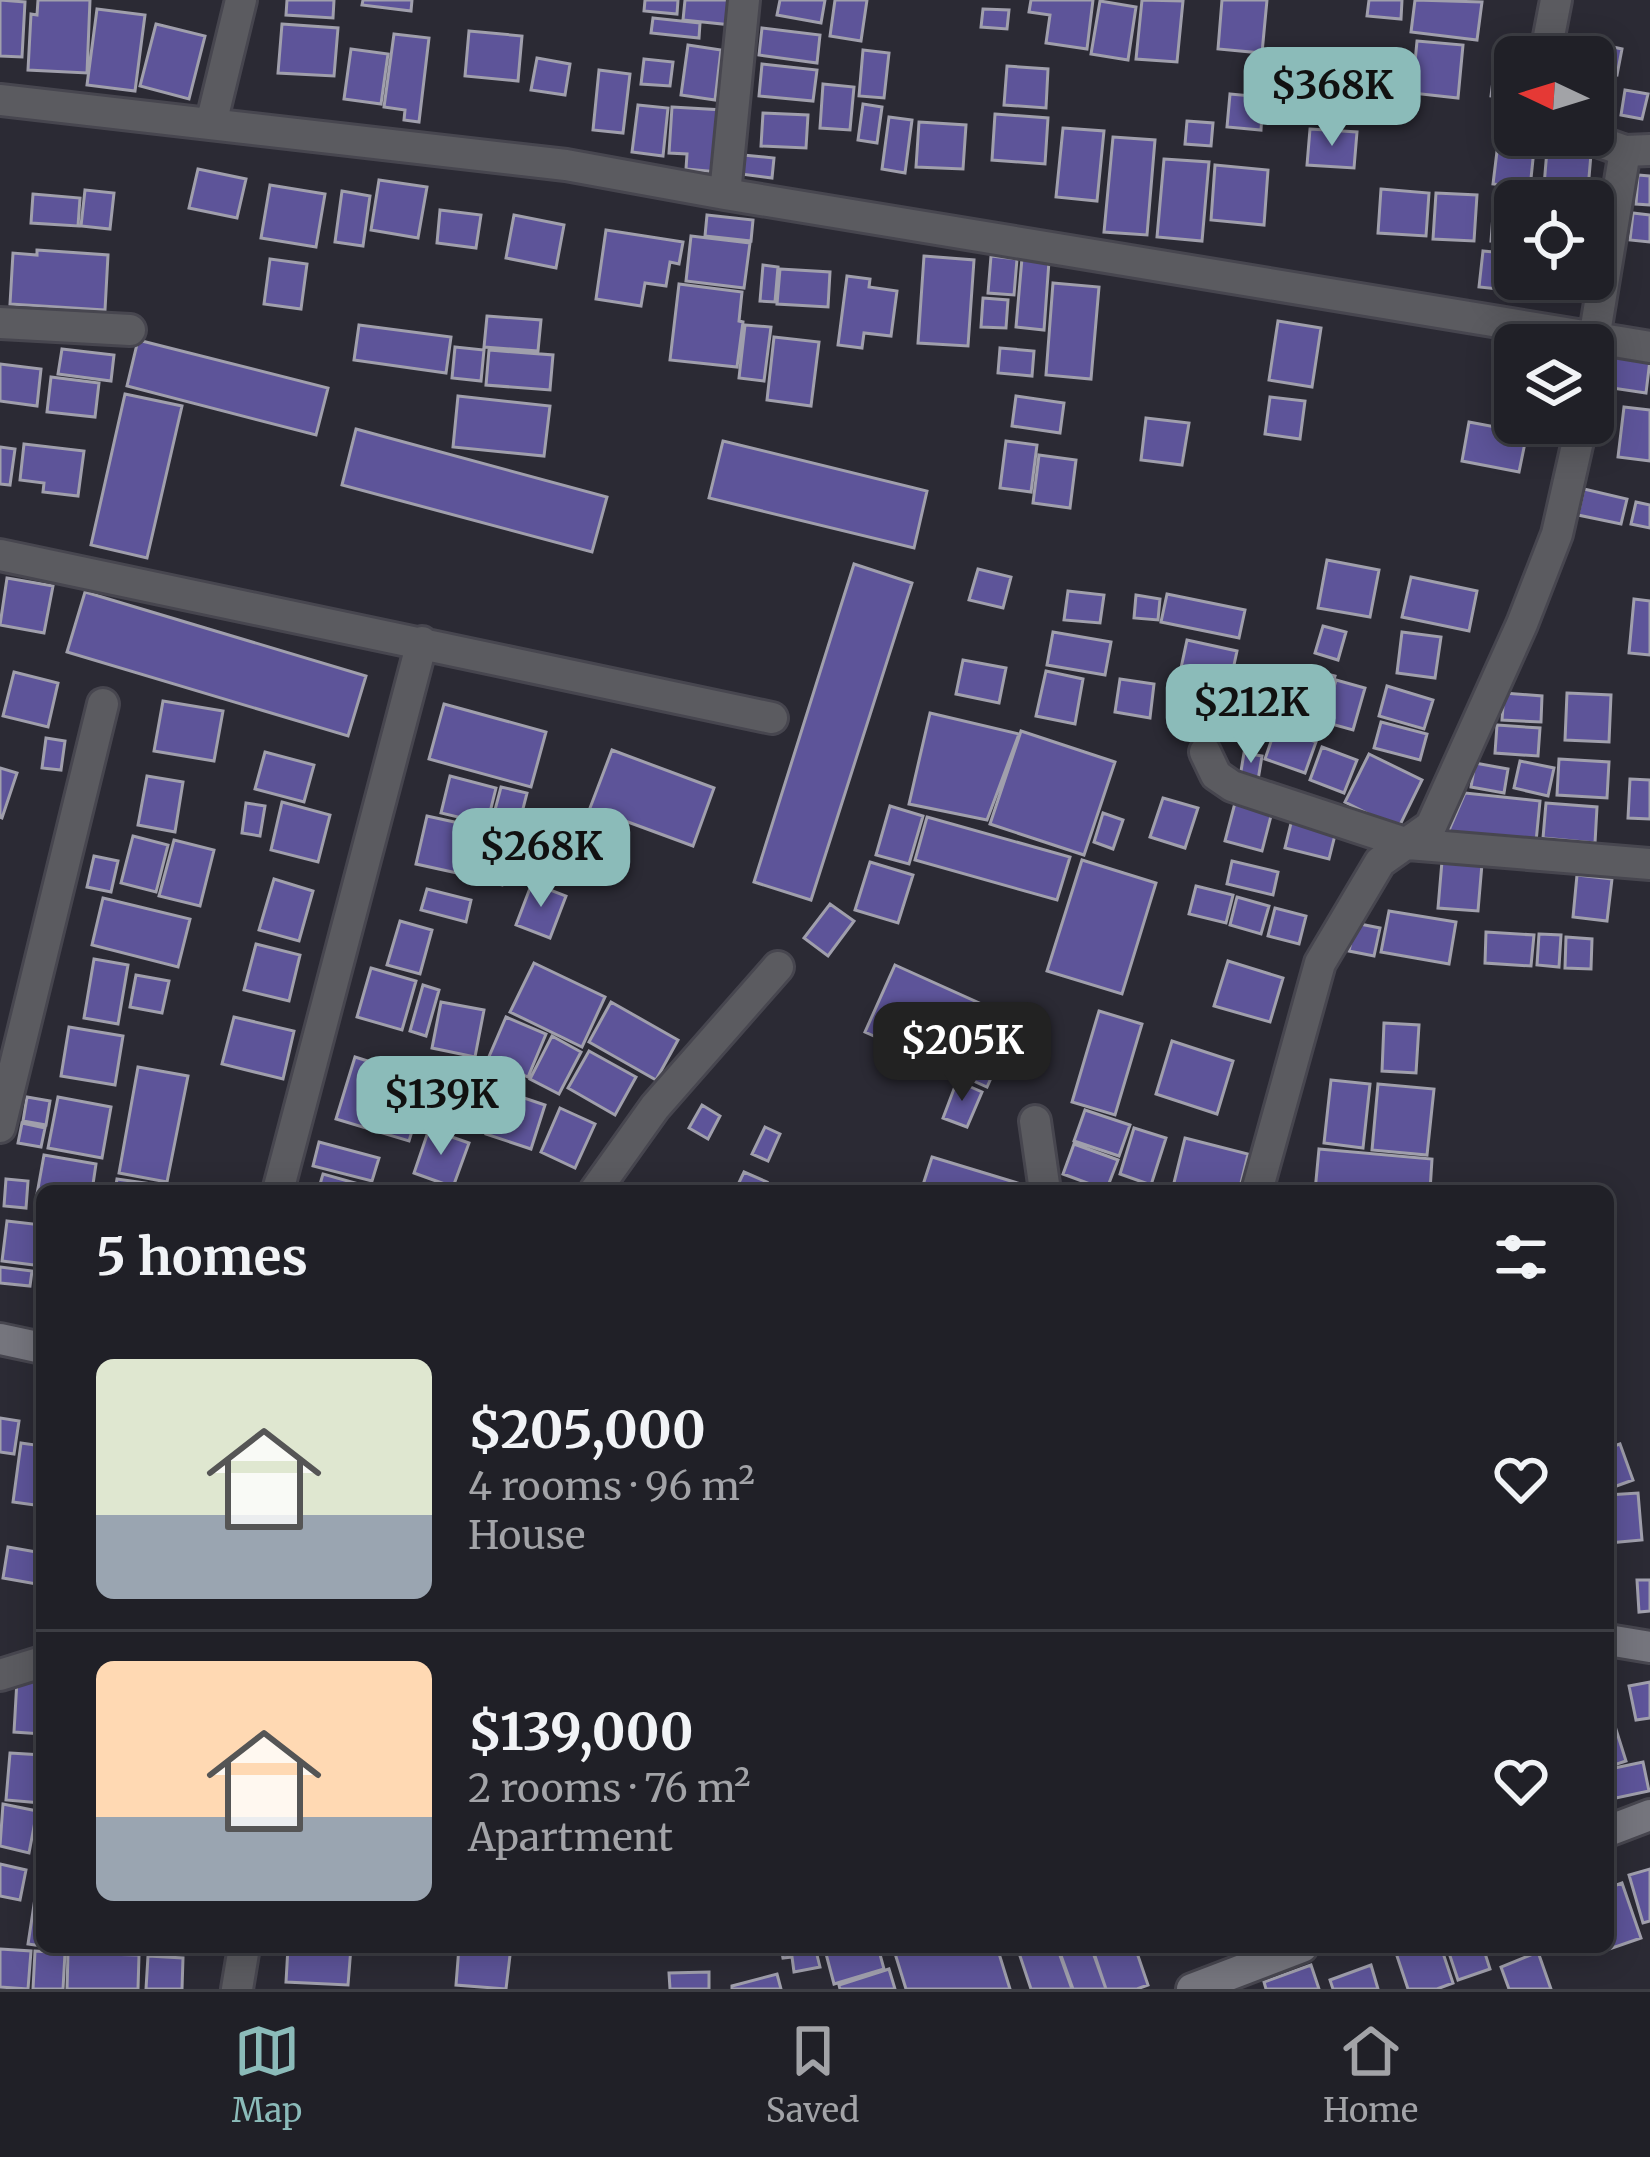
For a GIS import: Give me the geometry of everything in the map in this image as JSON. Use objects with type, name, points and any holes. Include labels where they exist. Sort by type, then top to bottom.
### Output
[{"type":"street","points":[[211,124],[241,0]]},
{"type":"street","points":[[725,194],[744,0]]},
{"type":"street","points":[[1549,36],[1556,0]]},
{"type":"street","points":[[0,100],[566,165],[1494,324]]},
{"type":"street","points":[[1597,324],[1638,150]]},
{"type":"street","points":[[0,323],[130,330]]},
{"type":"street","points":[[1614,343],[1650,347]]},
{"type":"street","points":[[1259,1185],[1320,963],[1380,862],[1432,826],[1557,534],[1577,444]]},
{"type":"street","points":[[0,555],[772,718]]},
{"type":"street","points":[[280,1185],[422,642]]},
{"type":"street","points":[[0,1127],[103,704]]},
{"type":"street","points":[[1205,752],[1216,775],[1232,786],[1408,844],[1650,864]]},
{"type":"street","points":[[599,1185],[655,1107],[778,967]]},
{"type":"street","points":[[1035,1121],[1044,1185]]},
{"type":"street","points":[[0,1339],[36,1347]]},
{"type":"street","points":[[1614,1641],[1650,1647]]},
{"type":"street","points":[[0,1675],[36,1664]]},
{"type":"street","points":[[1614,1829],[1650,1815]]},
{"type":"street","points":[[237,1989],[243,1953]]},
{"type":"street","points":[[1192,1989],[1286,1953]]},
{"type":"building","points":[[0,0],[25,2],[22,57],[0,56]]},
{"type":"building","points":[[38,0],[90,0],[87,73],[28,70],[31,14],[37,15]]},
{"type":"building","points":[[287,0],[334,0],[333,18],[286,15]]},
{"type":"building","points":[[363,0],[412,0],[411,11],[362,5]]},
{"type":"building","points":[[645,0],[678,0],[677,14],[644,11]]},
{"type":"building","points":[[685,0],[734,0],[732,25],[683,20]]},
{"type":"building","points":[[780,0],[825,0],[821,23],[777,15]]},
{"type":"building","points":[[835,0],[867,0],[861,41],[830,36]]},
{"type":"building","points":[[1031,0],[1093,0],[1087,49],[1046,43],[1050,15],[1029,12]]},
{"type":"building","points":[[1142,0],[1183,1],[1177,62],[1136,59]]},
{"type":"building","points":[[1222,0],[1267,0],[1262,53],[1218,49]]},
{"type":"building","points":[[1369,0],[1402,0],[1401,19],[1367,16]]},
{"type":"building","points":[[1415,0],[1482,2],[1477,40],[1411,32]]},
{"type":"building","points":[[1100,1],[1136,7],[1128,60],[1091,54]]},
{"type":"building","points":[[97,9],[145,15],[135,91],[87,85]]},
{"type":"building","points":[[983,9],[1009,10],[1007,29],[981,27]]},
{"type":"building","points":[[653,18],[700,23],[699,38],[651,33]]},
{"type":"building","points":[[156,24],[205,36],[189,99],[140,86]]},
{"type":"building","points":[[282,24],[338,28],[334,76],[278,73]]},
{"type":"building","points":[[762,28],[820,35],[817,63],[759,55]]},
{"type":"building","points":[[469,31],[522,36],[518,81],[465,76]]},
{"type":"building","points":[[394,34],[429,38],[419,122],[404,120],[405,110],[384,107]]},
{"type":"building","points":[[1417,41],[1463,45],[1458,98],[1412,93]]},
{"type":"building","points":[[688,45],[721,50],[715,100],[681,95]]},
{"type":"building","points":[[1614,47],[1622,49],[1614,74]]},
{"type":"building","points":[[351,49],[388,54],[381,104],[344,99]]},
{"type":"building","points":[[863,50],[889,53],[884,98],[859,96]]},
{"type":"building","points":[[537,58],[570,64],[565,95],[531,90]]},
{"type":"building","points":[[644,59],[673,62],[670,86],[641,84]]},
{"type":"building","points":[[762,64],[817,70],[813,101],[759,96]]},
{"type":"building","points":[[1007,66],[1048,69],[1046,108],[1004,105]]},
{"type":"building","points":[[599,70],[630,74],[623,133],[593,130]]},
{"type":"building","points":[[823,84],[854,87],[850,130],[820,128]]},
{"type":"building","points":[[1625,90],[1648,94],[1642,119],[1621,115]]},
{"type":"building","points":[[1230,94],[1263,97],[1261,130],[1227,127]]},
{"type":"building","points":[[863,104],[882,107],[877,143],[858,140]]},
{"type":"building","points":[[638,105],[668,108],[663,156],[632,152]]},
{"type":"building","points":[[672,107],[723,110],[718,172],[686,169],[687,154],[669,153]]},
{"type":"building","points":[[763,113],[808,115],[806,148],[761,146]]},
{"type":"building","points":[[995,114],[1048,118],[1045,164],[992,160]]},
{"type":"building","points":[[889,117],[912,120],[905,173],[882,169]]},
{"type":"building","points":[[1187,121],[1213,123],[1211,146],[1185,144]]},
{"type":"building","points":[[919,122],[966,125],[963,169],[916,167]]},
{"type":"building","points":[[1063,128],[1104,131],[1097,201],[1056,197]]},
{"type":"building","points":[[1310,129],[1357,132],[1354,168],[1307,165]]},
{"type":"building","points":[[1113,137],[1155,140],[1147,235],[1104,232]]},
{"type":"building","points":[[743,155],[774,158],[772,178],[741,174]]},
{"type":"building","points":[[1496,156],[1533,156],[1531,180],[1494,180],[1493,184]]},
{"type":"building","points":[[1546,156],[1591,156],[1589,180],[1544,180]]},
{"type":"building","points":[[1164,159],[1209,162],[1202,241],[1157,237]]},
{"type":"building","points":[[1215,165],[1268,170],[1264,225],[1211,220]]},
{"type":"building","points":[[198,169],[246,179],[237,218],[189,208]]},
{"type":"building","points":[[1638,175],[1650,176],[1650,205],[1636,204]]},
{"type":"building","points":[[379,180],[427,187],[418,238],[371,230]]},
{"type":"building","points":[[270,185],[325,194],[316,247],[261,238]]},
{"type":"building","points":[[1381,189],[1429,193],[1426,236],[1378,233]]},
{"type":"building","points":[[85,190],[114,193],[110,229],[81,226]]},
{"type":"building","points":[[342,191],[370,196],[363,246],[335,242]]},
{"type":"building","points":[[1436,193],[1477,195],[1474,241],[1433,239]]},
{"type":"building","points":[[33,194],[80,198],[78,226],[31,223]]},
{"type":"building","points":[[440,210],[481,215],[476,248],[437,243]]},
{"type":"building","points":[[1633,213],[1650,215],[1650,242],[1630,240]]},
{"type":"building","points":[[514,215],[564,225],[556,268],[506,258]]},
{"type":"building","points":[[707,215],[753,220],[751,241],[705,236]]},
{"type":"building","points":[[606,230],[683,242],[679,264],[670,262],[666,286],[645,283],[641,306],[596,299]]},
{"type":"building","points":[[691,236],[750,243],[744,288],[686,281]]},
{"type":"building","points":[[37,250],[108,255],[105,310],[10,304],[13,253],[37,255]]},
{"type":"building","points":[[1483,251],[1494,252],[1494,289],[1479,287]]},
{"type":"building","points":[[924,256],[974,260],[968,346],[918,343]]},
{"type":"building","points":[[991,256],[1017,259],[1014,295],[988,293]]},
{"type":"building","points":[[1022,258],[1049,261],[1044,330],[1016,327]]},
{"type":"building","points":[[270,259],[307,264],[301,309],[264,304]]},
{"type":"building","points":[[763,265],[778,267],[775,302],[760,301]]},
{"type":"building","points":[[780,269],[830,272],[828,307],[777,304]]},
{"type":"building","points":[[847,276],[870,279],[869,287],[897,291],[891,336],[864,333],[862,348],[838,345]]},
{"type":"building","points":[[1053,283],[1099,287],[1091,379],[1046,375]]},
{"type":"building","points":[[679,284],[742,292],[737,367],[670,360]]},
{"type":"building","points":[[983,298],[1008,300],[1006,328],[981,327]]},
{"type":"building","points":[[487,316],[541,320],[538,351],[484,347]]},
{"type":"building","points":[[1278,321],[1321,328],[1312,387],[1269,380]]},
{"type":"building","points":[[359,325],[451,337],[446,373],[354,360]]},
{"type":"building","points":[[745,325],[771,327],[764,381],[739,378]]},
{"type":"building","points":[[774,337],[819,342],[811,406],[767,400]]},
{"type":"building","points":[[138,340],[328,388],[316,435],[127,386]]},
{"type":"building","points":[[455,347],[484,350],[481,381],[452,378]]},
{"type":"building","points":[[1000,348],[1034,351],[1032,376],[998,373]]},
{"type":"building","points":[[62,349],[114,355],[111,381],[58,374]]},
{"type":"building","points":[[489,350],[553,355],[550,390],[486,385]]},
{"type":"building","points":[[1614,355],[1650,360],[1646,393],[1614,388]]},
{"type":"building","points":[[0,364],[41,369],[37,406],[0,401]]},
{"type":"building","points":[[51,377],[99,383],[95,417],[47,412]]},
{"type":"building","points":[[125,394],[182,406],[147,558],[91,545]]},
{"type":"building","points":[[458,396],[550,406],[544,456],[453,447]]},
{"type":"building","points":[[1016,396],[1064,403],[1060,433],[1012,426]]},
{"type":"building","points":[[1270,397],[1305,401],[1300,439],[1265,434]]},
{"type":"building","points":[[1624,407],[1650,410],[1650,461],[1618,457]]},
{"type":"building","points":[[1146,418],[1189,423],[1182,465],[1141,460]]},
{"type":"building","points":[[1469,422],[1494,427],[1494,444],[1525,444],[1519,472],[1462,461]]},
{"type":"building","points":[[356,429],[607,497],[592,552],[342,485]]},
{"type":"building","points":[[723,441],[927,491],[914,548],[709,498]]},
{"type":"building","points":[[1006,441],[1037,445],[1031,492],[1000,488]]},
{"type":"building","points":[[24,444],[84,451],[78,496],[43,492],[44,483],[20,480]]},
{"type":"building","points":[[0,447],[15,449],[10,485],[0,484]]},
{"type":"building","points":[[1039,455],[1076,460],[1070,508],[1033,503]]},
{"type":"building","points":[[1584,489],[1627,499],[1621,524],[1578,515]]},
{"type":"building","points":[[1636,502],[1650,505],[1650,528],[1631,524]]},
{"type":"building","points":[[1327,560],[1379,570],[1370,617],[1318,608]]},
{"type":"building","points":[[854,564],[912,583],[811,900],[754,882]]},
{"type":"building","points":[[978,569],[1011,577],[1003,608],[969,600]]},
{"type":"building","points":[[1411,577],[1477,591],[1469,631],[1402,617]]},
{"type":"building","points":[[7,578],[53,586],[44,633],[0,625]]},
{"type":"building","points":[[1068,591],[1104,595],[1100,623],[1064,620]]},
{"type":"building","points":[[85,592],[366,676],[348,736],[67,652]]},
{"type":"building","points":[[1167,594],[1245,610],[1239,638],[1161,622]]},
{"type":"building","points":[[1136,595],[1160,599],[1158,620],[1134,618]]},
{"type":"building","points":[[1634,599],[1650,601],[1650,655],[1629,653]]},
{"type":"building","points":[[1323,626],[1346,632],[1338,660],[1315,653]]},
{"type":"building","points":[[1053,632],[1111,642],[1105,675],[1047,665]]},
{"type":"building","points":[[1402,632],[1441,637],[1435,678],[1397,673]]},
{"type":"building","points":[[1187,640],[1237,651],[1228,693],[1178,682]]},
{"type":"building","points":[[963,660],[1006,668],[999,703],[956,694]]},
{"type":"building","points":[[1312,670],[1335,676],[1321,721],[1299,714]]},
{"type":"building","points":[[1046,671],[1083,679],[1075,724],[1036,716]]},
{"type":"building","points":[[14,672],[58,683],[48,727],[3,716]]},
{"type":"building","points":[[1120,679],[1154,684],[1150,718],[1115,712]]},
{"type":"building","points":[[1336,680],[1365,688],[1353,730],[1324,722]]},
{"type":"building","points":[[1387,686],[1433,700],[1424,729],[1379,716]]},
{"type":"building","points":[[1504,693],[1542,696],[1541,722],[1502,720]]},
{"type":"building","points":[[1567,693],[1611,695],[1609,742],[1565,740]]},
{"type":"building","points":[[163,701],[223,711],[214,761],[154,751]]},
{"type":"building","points":[[444,704],[546,732],[531,787],[429,759]]},
{"type":"building","points":[[930,713],[1019,734],[987,820],[909,804]]},
{"type":"building","points":[[1381,722],[1427,734],[1420,760],[1374,748]]},
{"type":"building","points":[[1497,725],[1540,728],[1538,756],[1495,753]]},
{"type":"building","points":[[1276,727],[1316,742],[1305,773],[1265,759]]},
{"type":"building","points":[[1021,731],[1115,762],[1084,855],[990,824]]},
{"type":"building","points":[[46,738],[65,741],[61,770],[42,768]]},
{"type":"building","points":[[1322,747],[1357,760],[1344,793],[1310,780]]},
{"type":"building","points":[[612,750],[714,788],[693,846],[590,808]]},
{"type":"building","points":[[265,752],[314,765],[304,802],[255,789]]},
{"type":"building","points":[[1244,753],[1262,756],[1258,780],[1240,777]]},
{"type":"building","points":[[1369,754],[1422,780],[1398,829],[1345,802]]},
{"type":"building","points":[[1559,759],[1609,762],[1607,798],[1557,795]]},
{"type":"building","points":[[1520,761],[1554,768],[1548,796],[1514,788]]},
{"type":"building","points":[[1475,763],[1508,769],[1504,793],[1471,787]]},
{"type":"building","points":[[0,768],[17,773],[2,818],[0,817]]},
{"type":"building","points":[[147,776],[183,782],[175,832],[138,825]]},
{"type":"building","points":[[450,776],[496,788],[487,824],[441,813]]},
{"type":"building","points":[[1630,779],[1650,780],[1650,819],[1628,818]]},
{"type":"building","points":[[501,787],[527,793],[517,832],[491,825]]},
{"type":"building","points":[[1465,793],[1540,801],[1536,842],[1447,835]]},
{"type":"building","points":[[1163,798],[1198,808],[1185,848],[1150,837]]},
{"type":"building","points":[[1236,799],[1273,808],[1262,851],[1225,841]]},
{"type":"building","points":[[282,802],[330,815],[318,862],[271,850]]},
{"type":"building","points":[[246,803],[265,806],[260,836],[242,833]]},
{"type":"building","points":[[1546,803],[1597,807],[1595,843],[1543,838]]},
{"type":"building","points":[[890,806],[923,816],[909,864],[876,855]]},
{"type":"building","points":[[1103,813],[1123,820],[1113,849],[1094,842]]},
{"type":"building","points":[[1293,815],[1337,827],[1329,859],[1285,848]]},
{"type":"building","points":[[427,816],[477,827],[466,875],[416,864]]},
{"type":"building","points":[[927,817],[1070,857],[1057,900],[915,860]]},
{"type":"building","points":[[133,836],[168,845],[156,892],[121,883]]},
{"type":"building","points":[[174,840],[214,850],[200,906],[159,896]]},
{"type":"building","points":[[476,846],[509,853],[502,885],[469,877]]},
{"type":"building","points":[[94,856],[118,861],[111,892],[87,887]]},
{"type":"building","points":[[1082,860],[1156,883],[1122,994],[1047,971]]},
{"type":"building","points":[[1232,861],[1278,872],[1273,895],[1227,884]]},
{"type":"building","points":[[1442,861],[1482,864],[1478,911],[1438,908]]},
{"type":"building","points":[[870,862],[913,875],[898,923],[855,910]]},
{"type":"building","points":[[1577,875],[1612,879],[1607,921],[1573,917]]},
{"type":"building","points":[[274,879],[313,891],[299,941],[259,930]]},
{"type":"building","points":[[532,883],[566,896],[550,938],[516,925]]},
{"type":"building","points":[[1196,886],[1233,895],[1226,923],[1189,914]]},
{"type":"building","points":[[427,889],[471,900],[466,922],[421,910]]},
{"type":"building","points":[[1237,897],[1269,906],[1261,934],[1230,925]]},
{"type":"building","points":[[103,898],[190,919],[178,967],[92,945]]},
{"type":"building","points":[[830,904],[854,921],[828,956],[804,938]]},
{"type":"building","points":[[1275,908],[1306,916],[1299,944],[1268,936]]},
{"type":"building","points":[[1389,911],[1456,922],[1449,964],[1381,952]]},
{"type":"building","points":[[400,921],[432,930],[420,974],[387,965]]},
{"type":"building","points":[[1355,923],[1380,928],[1374,956],[1349,951]]},
{"type":"building","points":[[1486,932],[1534,935],[1531,966],[1485,963]]},
{"type":"building","points":[[1539,934],[1561,935],[1559,967],[1537,965]]},
{"type":"building","points":[[1566,937],[1592,939],[1591,969],[1565,968]]},
{"type":"building","points":[[256,944],[300,955],[289,1001],[244,990]]},
{"type":"building","points":[[94,959],[128,965],[118,1024],[84,1018]]},
{"type":"building","points":[[1228,961],[1283,978],[1270,1022],[1214,1006]]},
{"type":"building","points":[[534,963],[605,997],[582,1047],[510,1012]]},
{"type":"building","points":[[895,965],[1017,1020],[987,1087],[865,1032]]},
{"type":"building","points":[[371,968],[416,981],[402,1030],[357,1017]]},
{"type":"building","points":[[136,975],[169,981],[162,1013],[130,1007]]},
{"type":"building","points":[[423,985],[439,990],[426,1036],[410,1031]]},
{"type":"building","points":[[441,1002],[484,1010],[475,1057],[432,1048]]},
{"type":"building","points":[[611,1002],[678,1040],[656,1080],[589,1042]]},
{"type":"building","points":[[1099,1011],[1142,1024],[1115,1115],[1072,1102]]},
{"type":"building","points":[[234,1017],[294,1031],[283,1079],[222,1064]]},
{"type":"building","points":[[506,1017],[546,1034],[528,1077],[488,1059]]},
{"type":"building","points":[[1384,1023],[1419,1025],[1416,1073],[1382,1071]]},
{"type":"building","points":[[69,1027],[123,1036],[115,1085],[61,1076]]},
{"type":"building","points":[[552,1036],[581,1052],[559,1094],[530,1079]]},
{"type":"building","points":[[1172,1041],[1233,1061],[1217,1114],[1156,1094]]},
{"type":"building","points":[[589,1051],[636,1077],[615,1115],[568,1088]]},
{"type":"building","points":[[355,1057],[428,1080],[409,1141],[336,1119]]},
{"type":"building","points":[[138,1067],[188,1076],[167,1182],[119,1173]]},
{"type":"building","points":[[1331,1080],[1370,1084],[1363,1148],[1324,1143]]},
{"type":"building","points":[[957,1081],[982,1092],[967,1127],[943,1118]]},
{"type":"building","points":[[1378,1084],[1434,1089],[1427,1155],[1372,1150]]},
{"type":"building","points":[[500,1090],[545,1105],[531,1149],[486,1134]]},
{"type":"building","points":[[27,1097],[50,1101],[46,1125],[23,1121]]},
{"type":"building","points":[[58,1097],[111,1107],[102,1158],[48,1148]]},
{"type":"building","points":[[702,1105],[720,1116],[708,1139],[689,1128]]},
{"type":"building","points":[[560,1108],[595,1124],[575,1168],[541,1152]]},
{"type":"building","points":[[1085,1110],[1130,1125],[1119,1156],[1074,1141]]},
{"type":"building","points":[[22,1123],[45,1128],[41,1147],[18,1143]]},
{"type":"building","points":[[765,1127],[780,1134],[768,1161],[752,1154]]},
{"type":"building","points":[[1134,1128],[1166,1138],[1151,1185],[1120,1174]]},
{"type":"building","points":[[429,1129],[469,1143],[454,1185],[414,1173]]},
{"type":"building","points":[[1185,1138],[1248,1154],[1240,1185],[1173,1185]]},
{"type":"building","points":[[319,1142],[379,1158],[372,1181],[313,1166]]},
{"type":"building","points":[[1074,1144],[1118,1160],[1108,1185],[1093,1185],[1063,1174]]},
{"type":"building","points":[[1319,1149],[1432,1159],[1430,1185],[1316,1185]]},
{"type":"building","points":[[44,1155],[96,1164],[93,1185],[39,1185]]},
{"type":"building","points":[[932,1157],[1024,1185],[923,1185]]},
{"type":"building","points":[[744,1172],[767,1182],[766,1185],[738,1185]]},
{"type":"building","points":[[323,1174],[362,1185],[320,1185]]},
{"type":"building","points":[[6,1179],[28,1181],[26,1208],[4,1206]]},
{"type":"building","points":[[117,1179],[159,1185],[116,1185]]},
{"type":"building","points":[[7,1221],[36,1224],[36,1265],[2,1261]]},
{"type":"building","points":[[0,1267],[32,1271],[30,1286],[0,1283]]},
{"type":"building","points":[[0,1418],[19,1421],[14,1454],[0,1452]]},
{"type":"building","points":[[21,1443],[36,1445],[36,1505],[13,1502]]},
{"type":"building","points":[[1620,1444],[1633,1480],[1614,1487],[1614,1446]]},
{"type":"building","points":[[1638,1493],[1642,1540],[1614,1542],[1614,1495]]},
{"type":"building","points":[[8,1547],[36,1552],[36,1584],[3,1578]]},
{"type":"building","points":[[1637,1580],[1650,1580],[1650,1611],[1639,1612]]},
{"type":"building","points":[[17,1680],[36,1682],[36,1734],[14,1732]]},
{"type":"building","points":[[1650,1682],[1650,1718],[1636,1720],[1629,1686]]},
{"type":"building","points":[[1614,1723],[1626,1761],[1614,1765]]},
{"type":"building","points":[[10,1753],[36,1755],[36,1802],[6,1800]]},
{"type":"building","points":[[1643,1762],[1649,1791],[1616,1798],[1614,1768]]},
{"type":"building","points":[[3,1804],[36,1811],[29,1853],[0,1846]]},
{"type":"building","points":[[0,1864],[26,1870],[20,1900],[0,1896]]},
{"type":"building","points":[[1650,1869],[1650,1921],[1643,1923],[1629,1875]]},
{"type":"building","points":[[1622,1883],[1641,1938],[1614,1947],[1614,1886]]},
{"type":"building","points":[[36,1892],[36,1945],[28,1944]]},
{"type":"building","points":[[0,1949],[31,1951],[28,1989],[0,1987]]},
{"type":"building","points":[[35,1951],[65,1953],[63,1989],[33,1989]]},
{"type":"building","points":[[68,1953],[139,1955],[138,1989],[67,1989]]},
{"type":"building","points":[[288,1953],[351,1953],[348,1985],[286,1982]]},
{"type":"building","points":[[459,1953],[510,1953],[506,1989],[456,1985]]},
{"type":"building","points":[[782,1953],[816,1953],[820,1967],[794,1972],[792,1957],[783,1958]]},
{"type":"building","points":[[826,1953],[880,1953],[884,1969],[834,1984]]},
{"type":"building","points":[[895,1953],[999,1953],[1010,1989],[906,1989]]},
{"type":"building","points":[[1019,1953],[1059,1953],[1072,1989],[1031,1989]]},
{"type":"building","points":[[1060,1953],[1093,1953],[1106,1989],[1073,1989]]},
{"type":"building","points":[[1094,1953],[1137,1953],[1148,1985],[1106,1989]]},
{"type":"building","points":[[1396,1953],[1443,1953],[1453,1983],[1437,1989],[1408,1989]]},
{"type":"building","points":[[1449,1953],[1485,1953],[1490,1969],[1458,1980]]},
{"type":"building","points":[[1538,1953],[1551,1989],[1509,1989],[1501,1967]]},
{"type":"building","points":[[148,1956],[183,1958],[182,1989],[146,1989]]},
{"type":"building","points":[[1311,1965],[1319,1989],[1266,1989],[1264,1982]]},
{"type":"building","points":[[1371,1965],[1378,1989],[1333,1989],[1330,1980]]},
{"type":"building","points":[[889,1969],[895,1989],[840,1989],[839,1985]]},
{"type":"building","points":[[709,1972],[709,1989],[670,1989],[669,1973]]},
{"type":"building","points":[[777,1974],[781,1989],[732,1989],[732,1986]]}]
